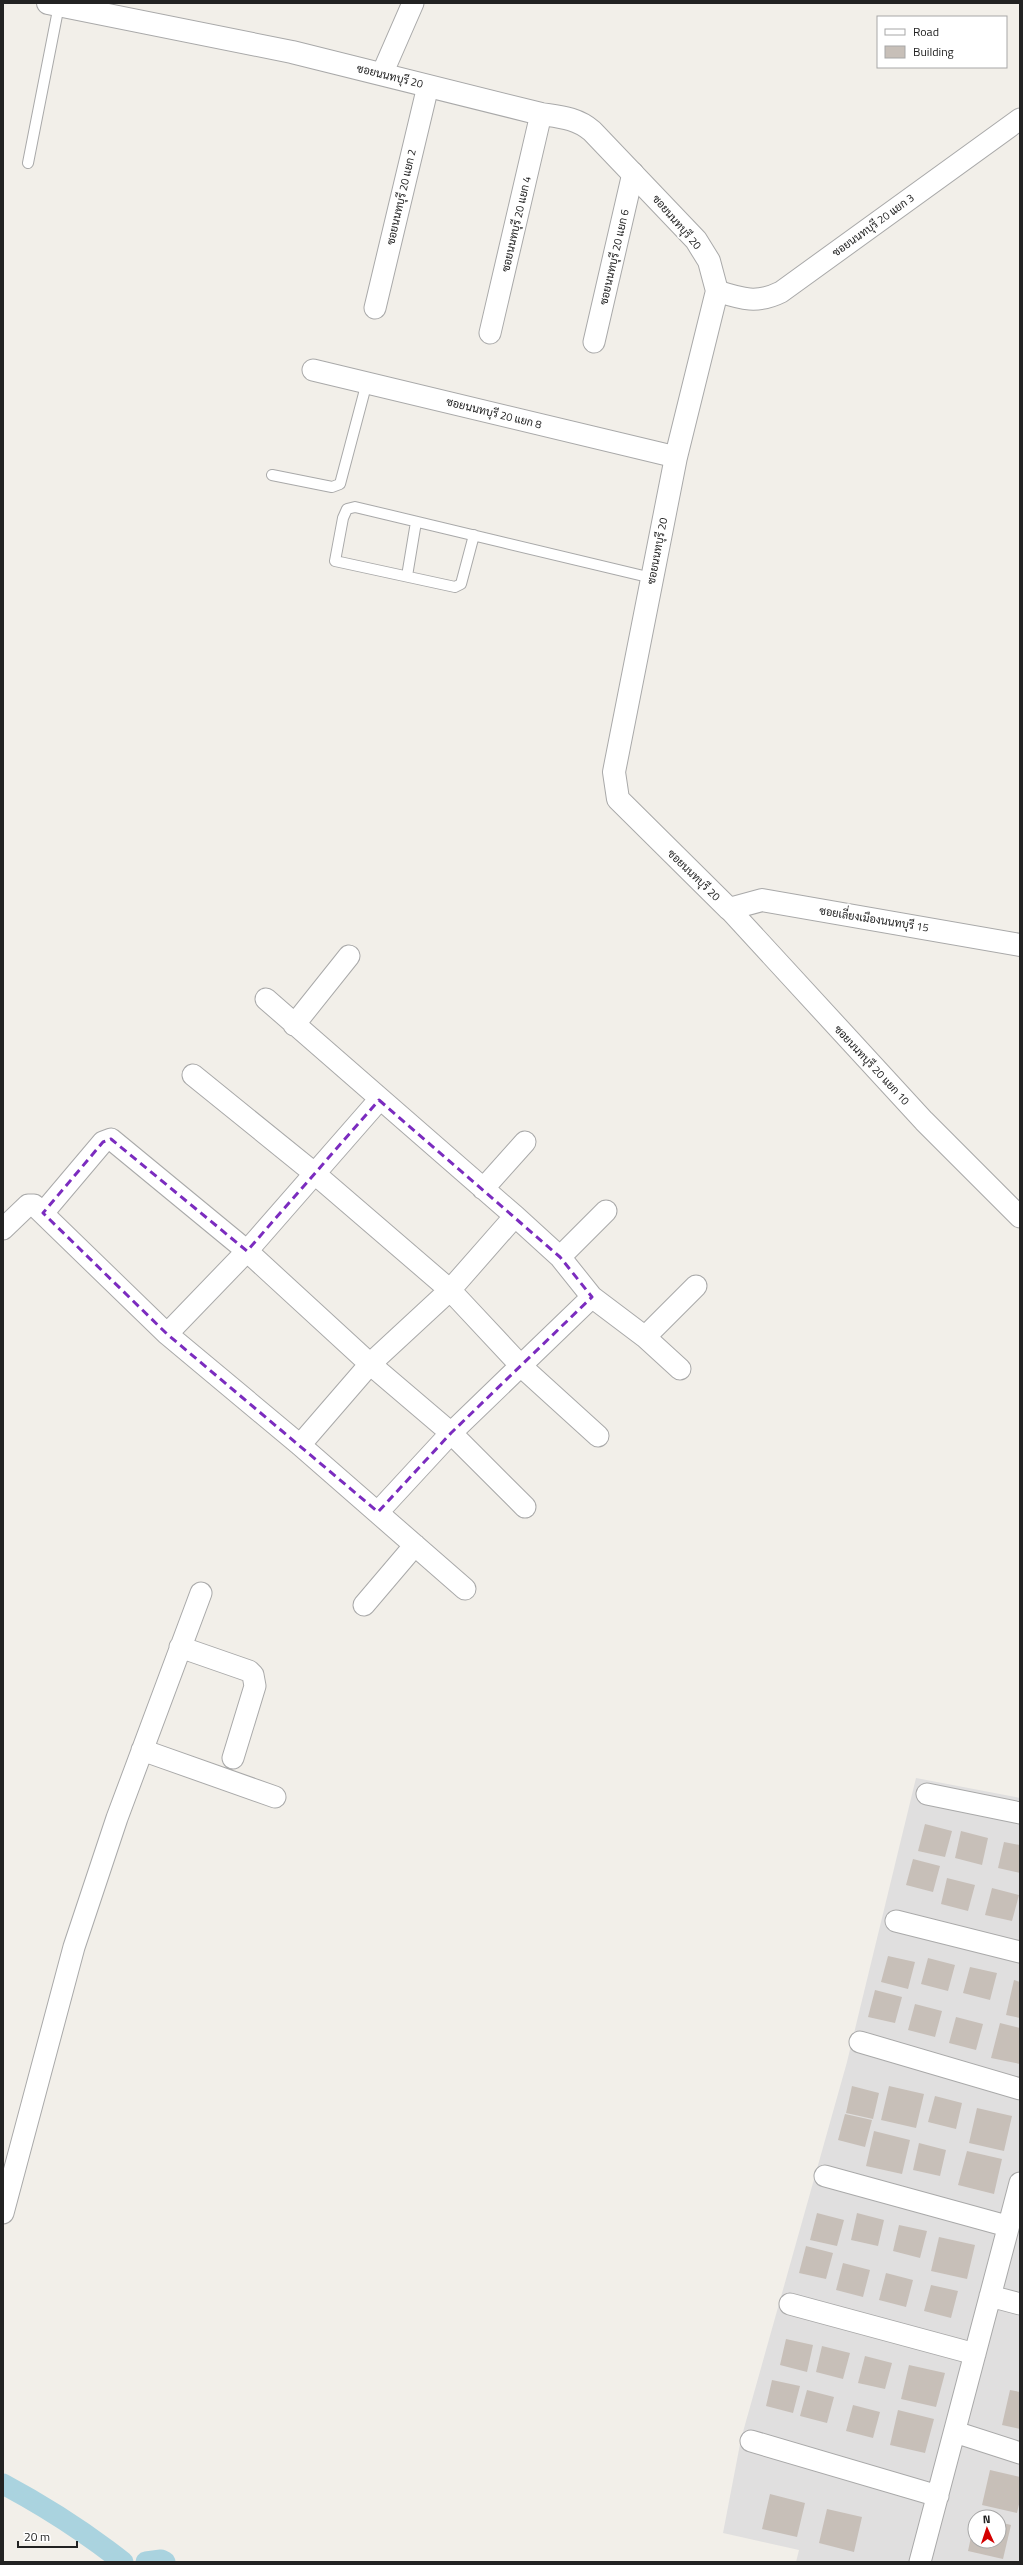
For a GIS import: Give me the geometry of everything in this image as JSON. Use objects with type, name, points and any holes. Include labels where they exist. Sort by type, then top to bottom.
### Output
[{"type":"street","points":[[382,74],[413,3]]},
{"type":"street","name":"ซอยนนทบุรี 20","points":[[54,4],[292,52],[541,114],[582,122],[633,173],[696,240],[709,261],[717,291],[676,457],[614,772],[618,799],[729,909]]},
{"type":"street","name":"ซอยนนทบุรี 20 แยก 2","points":[[375,308],[428,86]]},
{"type":"street","name":"ซอยนนทบุรี 20 แยก 4","points":[[490,333],[541,114]]},
{"type":"street","name":"ซอยนนทบุรี 20 แยก 3","points":[[717,291],[744,300],[768,298],[781,292],[1020,119]]},
{"type":"street","name":"ซอยนนทบุรี 20 แยก 6","points":[[594,342],[633,173]]},
{"type":"street","name":"ซอยนนทบุรี 20 แยก 8","points":[[313,370],[676,457]]},
{"type":"street","name":"ซอยเลี่ยงเมืองนนทบุรี 15","points":[[729,909],[762,900],[1020,944]]},
{"type":"street","name":"ซอยนนทบุรี 20 แยก 10","points":[[729,909],[924,1121],[1020,1217]]},
{"type":"street","points":[[294,1025],[349,956]]},
{"type":"street","points":[[266,999],[379,1100],[515,1216],[560,1257],[592,1297],[645,1337],[680,1369]]},
{"type":"street","points":[[193,1075],[314,1173],[450,1290],[522,1367],[598,1436]]},
{"type":"street","points":[[167,1334],[247,1252],[314,1173],[379,1100]]},
{"type":"street","points":[[44,1213],[103,1142],[111,1139],[247,1252],[370,1364],[451,1433],[525,1507]]},
{"type":"street","points":[[483,1189],[525,1142]]},
{"type":"street","points":[[3,1229],[28,1205],[34,1205],[44,1213],[167,1334],[300,1445],[466,1589]]},
{"type":"street","points":[[560,1257],[606,1211]]},
{"type":"street","points":[[300,1445],[370,1364],[450,1290],[515,1216]]},
{"type":"street","points":[[645,1337],[696,1286]]},
{"type":"street","points":[[378,1512],[451,1433],[522,1367],[592,1297]]},
{"type":"street","points":[[364,1605],[415,1545]]},
{"type":"street","points":[[3,2213],[74,1946],[142,1750],[201,1593]]},
{"type":"street","points":[[180,1647],[249,1671],[254,1675],[255,1686],[233,1758]]},
{"type":"street","points":[[142,1750],[275,1797]]},
{"type":"street","points":[[927,1794],[1020,1814]]},
{"type":"street","points":[[896,1922],[1020,1952]]},
{"type":"street","points":[[860,2042],[1020,2089]]},
{"type":"street","points":[[825,2176],[1007,2226]]},
{"type":"street","points":[[925,2561],[938,2496],[1007,2226],[1020,2183]]},
{"type":"street","points":[[990,2296],[1020,2304]]},
{"type":"street","points":[[790,2304],[975,2354]]},
{"type":"street","points":[[955,2432],[1020,2453]]},
{"type":"street","points":[[751,2441],[938,2496]]},
{"type":"lane","points":[[28,162],[54,4]]},
{"type":"lane","points":[[272,475],[332,487],[340,484],[367,382]]},
{"type":"lane","points":[[474,535],[461,584],[455,587],[446,587],[407,576],[334,561],[342,518],[347,509],[355,507],[474,535],[652,578]]},
{"type":"lane","points":[[407,576],[416,522]]},
{"type":"highlighted area","points":[[379,1100],[560,1257],[592,1297],[451,1433],[378,1512],[167,1334],[43,1213],[103,1142],[111,1139],[247,1251]]},
{"type":"shaded area","points":[[916,1778],[1020,1798],[1020,2562],[796,2562],[799,2550],[723,2533],[741,2439],[847,2062]]},
{"type":"building","points":[[925,1824],[952,1831],[945,1857],[918,1851]]},
{"type":"building","points":[[961,1831],[988,1838],[982,1865],[955,1858]]},
{"type":"building","points":[[1004,1842],[1020,1845],[1020,1873],[998,1868]]},
{"type":"building","points":[[913,1859],[940,1866],[933,1892],[906,1885]]},
{"type":"building","points":[[947,1878],[975,1885],[968,1911],[941,1904]]},
{"type":"building","points":[[992,1888],[1019,1895],[1012,1921],[985,1915]]},
{"type":"building","points":[[888,1956],[915,1962],[908,1989],[881,1982]]},
{"type":"building","points":[[928,1958],[955,1965],[948,1991],[921,1984]]},
{"type":"building","points":[[970,1967],[997,1973],[990,2000],[963,1993]]},
{"type":"building","points":[[1014,1980],[1020,1982],[1020,2018],[1006,2015]]},
{"type":"building","points":[[875,1990],[902,1997],[895,2023],[868,2017]]},
{"type":"building","points":[[915,2004],[942,2011],[935,2037],[908,2030]]},
{"type":"building","points":[[956,2017],[983,2024],[976,2050],[949,2043]]},
{"type":"building","points":[[1000,2023],[1020,2028],[1020,2064],[991,2058]]},
{"type":"building","points":[[852,2086],[879,2093],[873,2119],[846,2113]]},
{"type":"building","points":[[889,2086],[924,2094],[916,2128],[881,2120]]},
{"type":"building","points":[[935,2096],[962,2103],[956,2129],[928,2122]]},
{"type":"building","points":[[977,2108],[1012,2116],[1004,2151],[969,2143]]},
{"type":"building","points":[[845,2114],[872,2120],[865,2147],[838,2140]]},
{"type":"building","points":[[874,2131],[910,2140],[902,2174],[866,2166]]},
{"type":"building","points":[[919,2143],[946,2150],[940,2176],[913,2170]]},
{"type":"building","points":[[967,2151],[1002,2159],[994,2194],[958,2185]]},
{"type":"building","points":[[817,2213],[844,2220],[837,2246],[810,2240]]},
{"type":"building","points":[[857,2213],[884,2220],[878,2246],[851,2240]]},
{"type":"building","points":[[899,2225],[927,2231],[920,2258],[893,2251]]},
{"type":"building","points":[[939,2237],[975,2245],[967,2279],[931,2271]]},
{"type":"building","points":[[806,2246],[833,2253],[826,2279],[799,2273]]},
{"type":"building","points":[[843,2263],[870,2270],[863,2297],[836,2290]]},
{"type":"building","points":[[886,2273],[913,2280],[906,2307],[879,2300]]},
{"type":"building","points":[[931,2285],[958,2291],[951,2318],[924,2311]]},
{"type":"building","points":[[786,2339],[813,2345],[807,2372],[780,2365]]},
{"type":"building","points":[[822,2346],[850,2353],[843,2379],[816,2372]]},
{"type":"building","points":[[865,2356],[892,2363],[885,2389],[858,2383]]},
{"type":"building","points":[[909,2365],[945,2373],[936,2407],[901,2399]]},
{"type":"building","points":[[772,2380],[800,2386],[793,2413],[766,2406]]},
{"type":"building","points":[[807,2390],[834,2397],[827,2423],[800,2416]]},
{"type":"building","points":[[1010,2390],[1020,2392],[1020,2429],[1002,2425]]},
{"type":"building","points":[[853,2405],[880,2412],[873,2438],[846,2431]]},
{"type":"building","points":[[898,2410],[934,2419],[925,2453],[890,2445]]},
{"type":"building","points":[[990,2470],[1020,2477],[1020,2500],[1017,2513],[1007,2511],[1007,2509],[982,2505]]},
{"type":"building","points":[[770,2494],[805,2503],[797,2537],[762,2529]]},
{"type":"building","points":[[827,2509],[862,2517],[854,2552],[819,2543]]},
{"type":"building","points":[[1007,2524],[1011,2525],[1007,2542]]},
{"type":"building","points":[[968,2549],[1005,2549],[1003,2559],[968,2551]]},
{"type":"waterway","points":[[3,2484],[65,2520],[123,2562]]},
{"type":"waterway","points":[[146,2562],[161,2560],[165,2562]]}]
